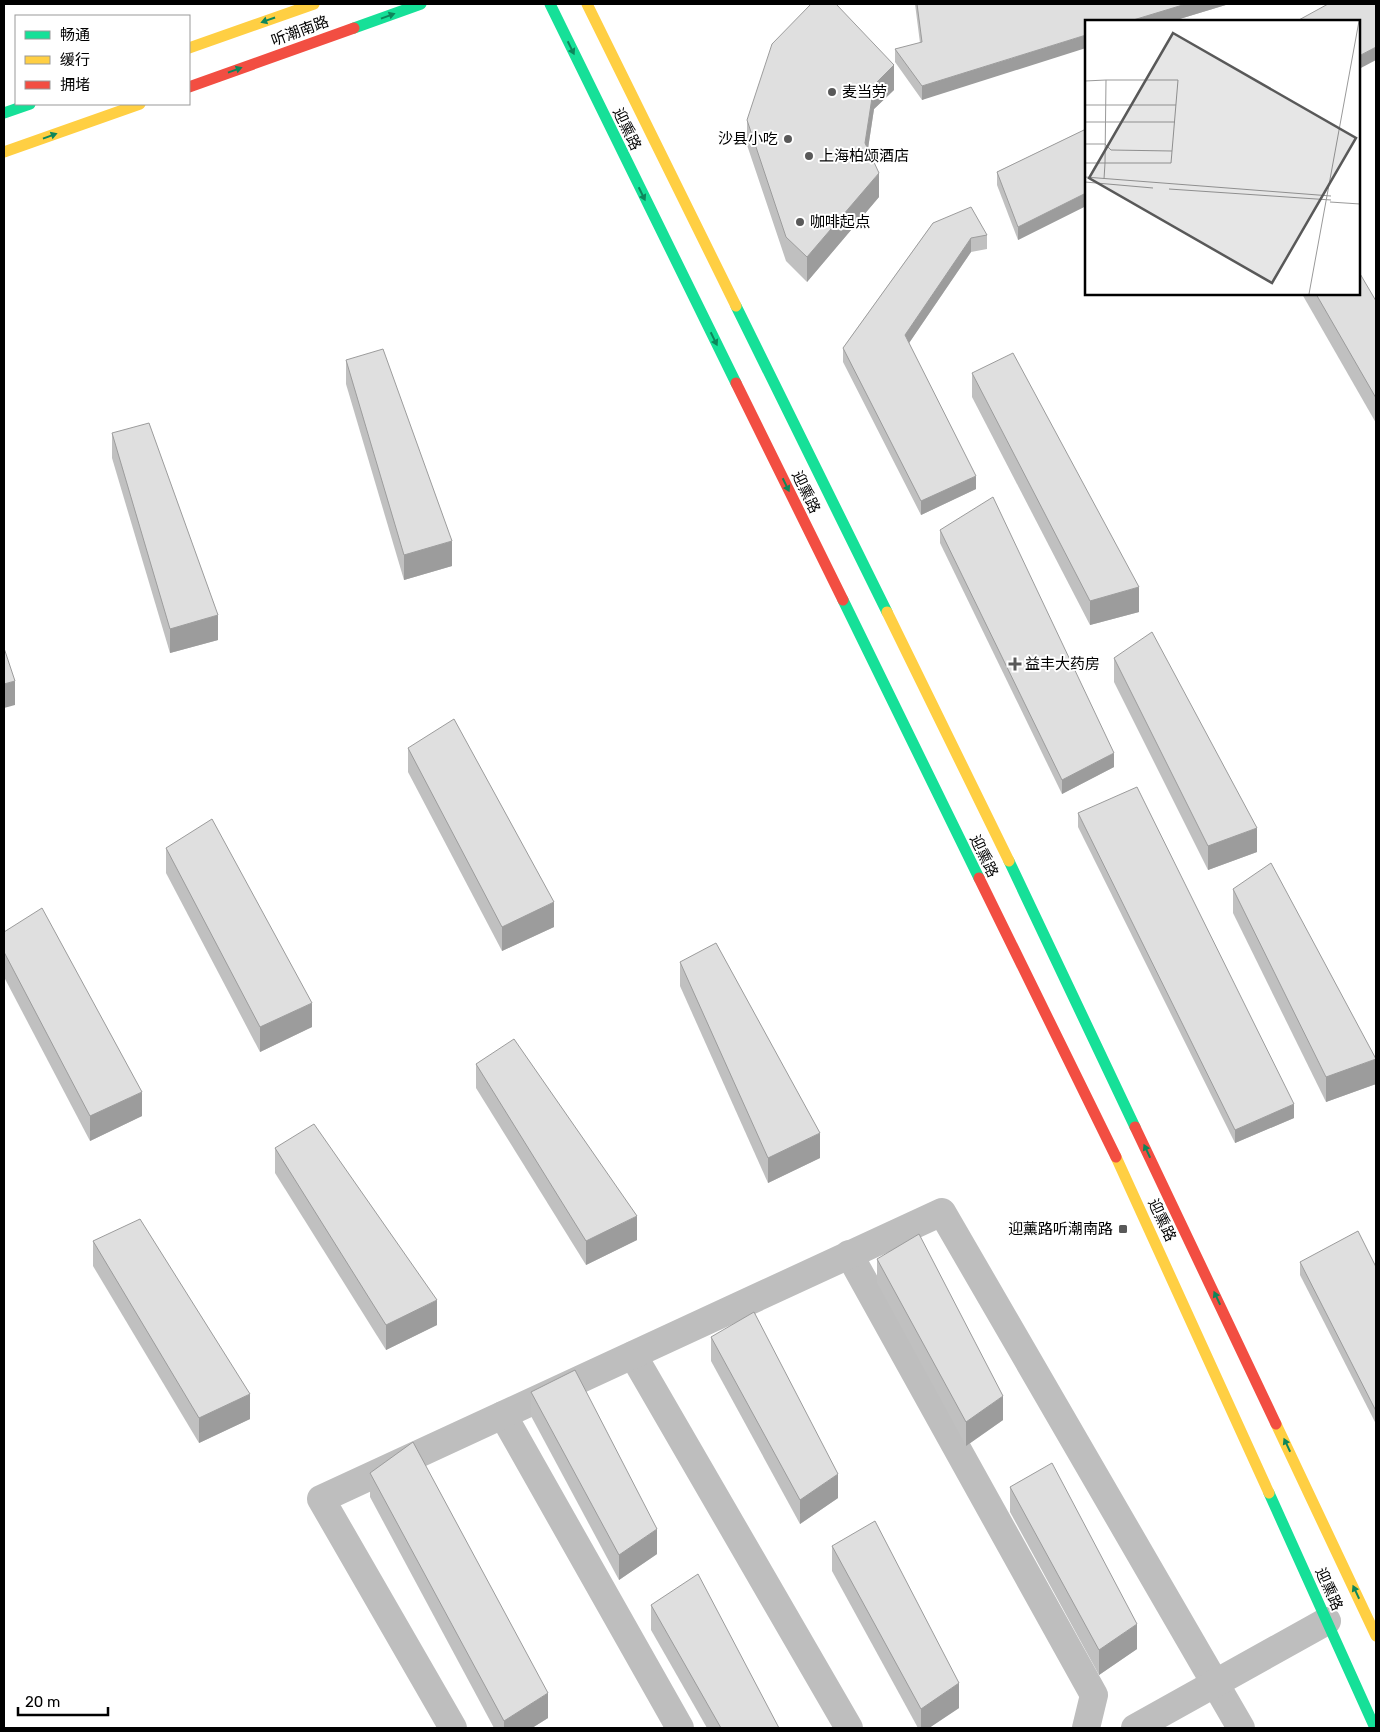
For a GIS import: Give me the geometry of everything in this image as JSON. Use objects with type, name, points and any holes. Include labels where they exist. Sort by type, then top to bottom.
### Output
[{"type":"street","name":"听潮南路","points":[[190,48],[314,4]]},
{"type":"street","name":"听潮南路","points":[[190,87],[421,4]]},
{"type":"street","name":"迎熏路","points":[[550,4],[1144,1215],[1376,1728]]},
{"type":"street","name":"迎熏路","points":[[587,4],[970,779],[1376,1636]]},
{"type":"street","points":[[4,113],[27,105]]},
{"type":"street","points":[[4,152],[137,105]]},
{"type":"street","points":[[453,1728],[321,1499],[942,1212],[1241,1728]]},
{"type":"street","points":[[850,1254],[1094,1694],[1086,1728]]},
{"type":"street","points":[[633,1355],[849,1728]]},
{"type":"street","points":[[503,1415],[680,1728]]},
{"type":"street","points":[[1135,1728],[1327,1621]]},
{"type":"building","name":"上海柏颂酒店","points":[[811,4],[836,4],[894,65],[874,85],[865,143],[879,173],[807,257],[786,237],[747,120],[772,44]]},
{"type":"building","points":[[917,4],[1186,4],[1133,20],[1085,20],[1085,35],[922,86],[895,49],[922,42]]},
{"type":"building","points":[[1328,4],[1376,4],[1376,47],[1360,55],[1360,20],[1299,20]]},
{"type":"building","points":[[1085,129],[1085,194],[1018,227],[997,172]]},
{"type":"building","points":[[971,207],[987,235],[971,238],[905,335],[976,476],[921,501],[843,348],[933,223]]},
{"type":"building","points":[[1360,274],[1376,301],[1376,398],[1317,295],[1360,295]]},
{"type":"building","points":[[383,349],[452,541],[404,555],[346,360]]},
{"type":"building","points":[[1013,353],[1139,587],[1090,601],[972,373]]},
{"type":"building","points":[[149,423],[218,615],[170,629],[112,433]]},
{"type":"building","points":[[993,497],[1114,753],[1062,780],[940,530]]},
{"type":"building","points":[[1152,632],[1257,828],[1208,846],[1114,658]]},
{"type":"building","points":[[4,648],[15,681],[4,684]]},
{"type":"building","points":[[454,719],[554,902],[502,927],[408,748]]},
{"type":"building","points":[[1137,787],[1294,1104],[1235,1130],[1078,813]]},
{"type":"building","points":[[212,819],[312,1003],[260,1027],[166,848]]},
{"type":"building","points":[[1271,863],[1376,1059],[1326,1077],[1233,889]]},
{"type":"building","points":[[42,908],[142,1092],[90,1116],[4,952],[4,932]]},
{"type":"building","points":[[716,943],[820,1133],[768,1158],[680,962]]},
{"type":"building","points":[[514,1039],[637,1216],[586,1241],[476,1064]]},
{"type":"building","points":[[314,1124],[437,1300],[386,1325],[275,1148]]},
{"type":"building","points":[[140,1219],[250,1394],[199,1418],[93,1241]]},
{"type":"building","points":[[1358,1231],[1376,1267],[1376,1411],[1300,1262]]},
{"type":"building","points":[[919,1234],[1003,1396],[966,1422],[877,1259]]},
{"type":"building","points":[[754,1312],[838,1474],[800,1500],[711,1337]]},
{"type":"building","points":[[575,1370],[657,1529],[619,1555],[531,1392]]},
{"type":"building","points":[[413,1442],[548,1693],[504,1721],[370,1473]]},
{"type":"building","points":[[1052,1463],[1137,1624],[1099,1650],[1010,1487]]},
{"type":"building","points":[[875,1521],[959,1683],[921,1709],[832,1546]]},
{"type":"building","points":[[698,1574],[779,1728],[721,1728],[651,1605]]},
{"type":"traffic: fast","points":[[354,28],[421,4]]},
{"type":"traffic: fast","points":[[550,4],[736,383]]},
{"type":"traffic: fast","points":[[4,113],[27,105]]},
{"type":"traffic: fast","points":[[736,306],[887,612]]},
{"type":"traffic: fast","points":[[843,600],[979,878]]},
{"type":"traffic: fast","points":[[1009,861],[1135,1127]]},
{"type":"traffic: fast","points":[[1269,1493],[1375,1728]]},
{"type":"traffic: slow","points":[[190,48],[314,4]]},
{"type":"traffic: slow","points":[[587,4],[736,306]]},
{"type":"traffic: slow","points":[[4,152],[137,105]]},
{"type":"traffic: slow","points":[[887,612],[1009,861]]},
{"type":"traffic: slow","points":[[1116,1157],[1269,1493]]},
{"type":"traffic: slow","points":[[1276,1424],[1376,1636]]},
{"type":"traffic: jam","points":[[190,87],[354,28]]},
{"type":"traffic: jam","points":[[736,383],[843,600]]},
{"type":"traffic: jam","points":[[979,878],[1116,1157]]},
{"type":"traffic: jam","points":[[1135,1127],[1276,1424]]},
{"type":"place","name":"麦当劳","points":[[832,92]]},
{"type":"place","name":"沙县小吃","points":[[788,139]]},
{"type":"place","name":"上海柏颂酒店","points":[[809,156]]},
{"type":"place","name":"咖啡起点","points":[[800,222]]},
{"type":"place","name":"益丰大药房","points":[[1015,664]]},
{"type":"place","name":"迎薰路听潮南路","points":[[1123,1229]]}]
